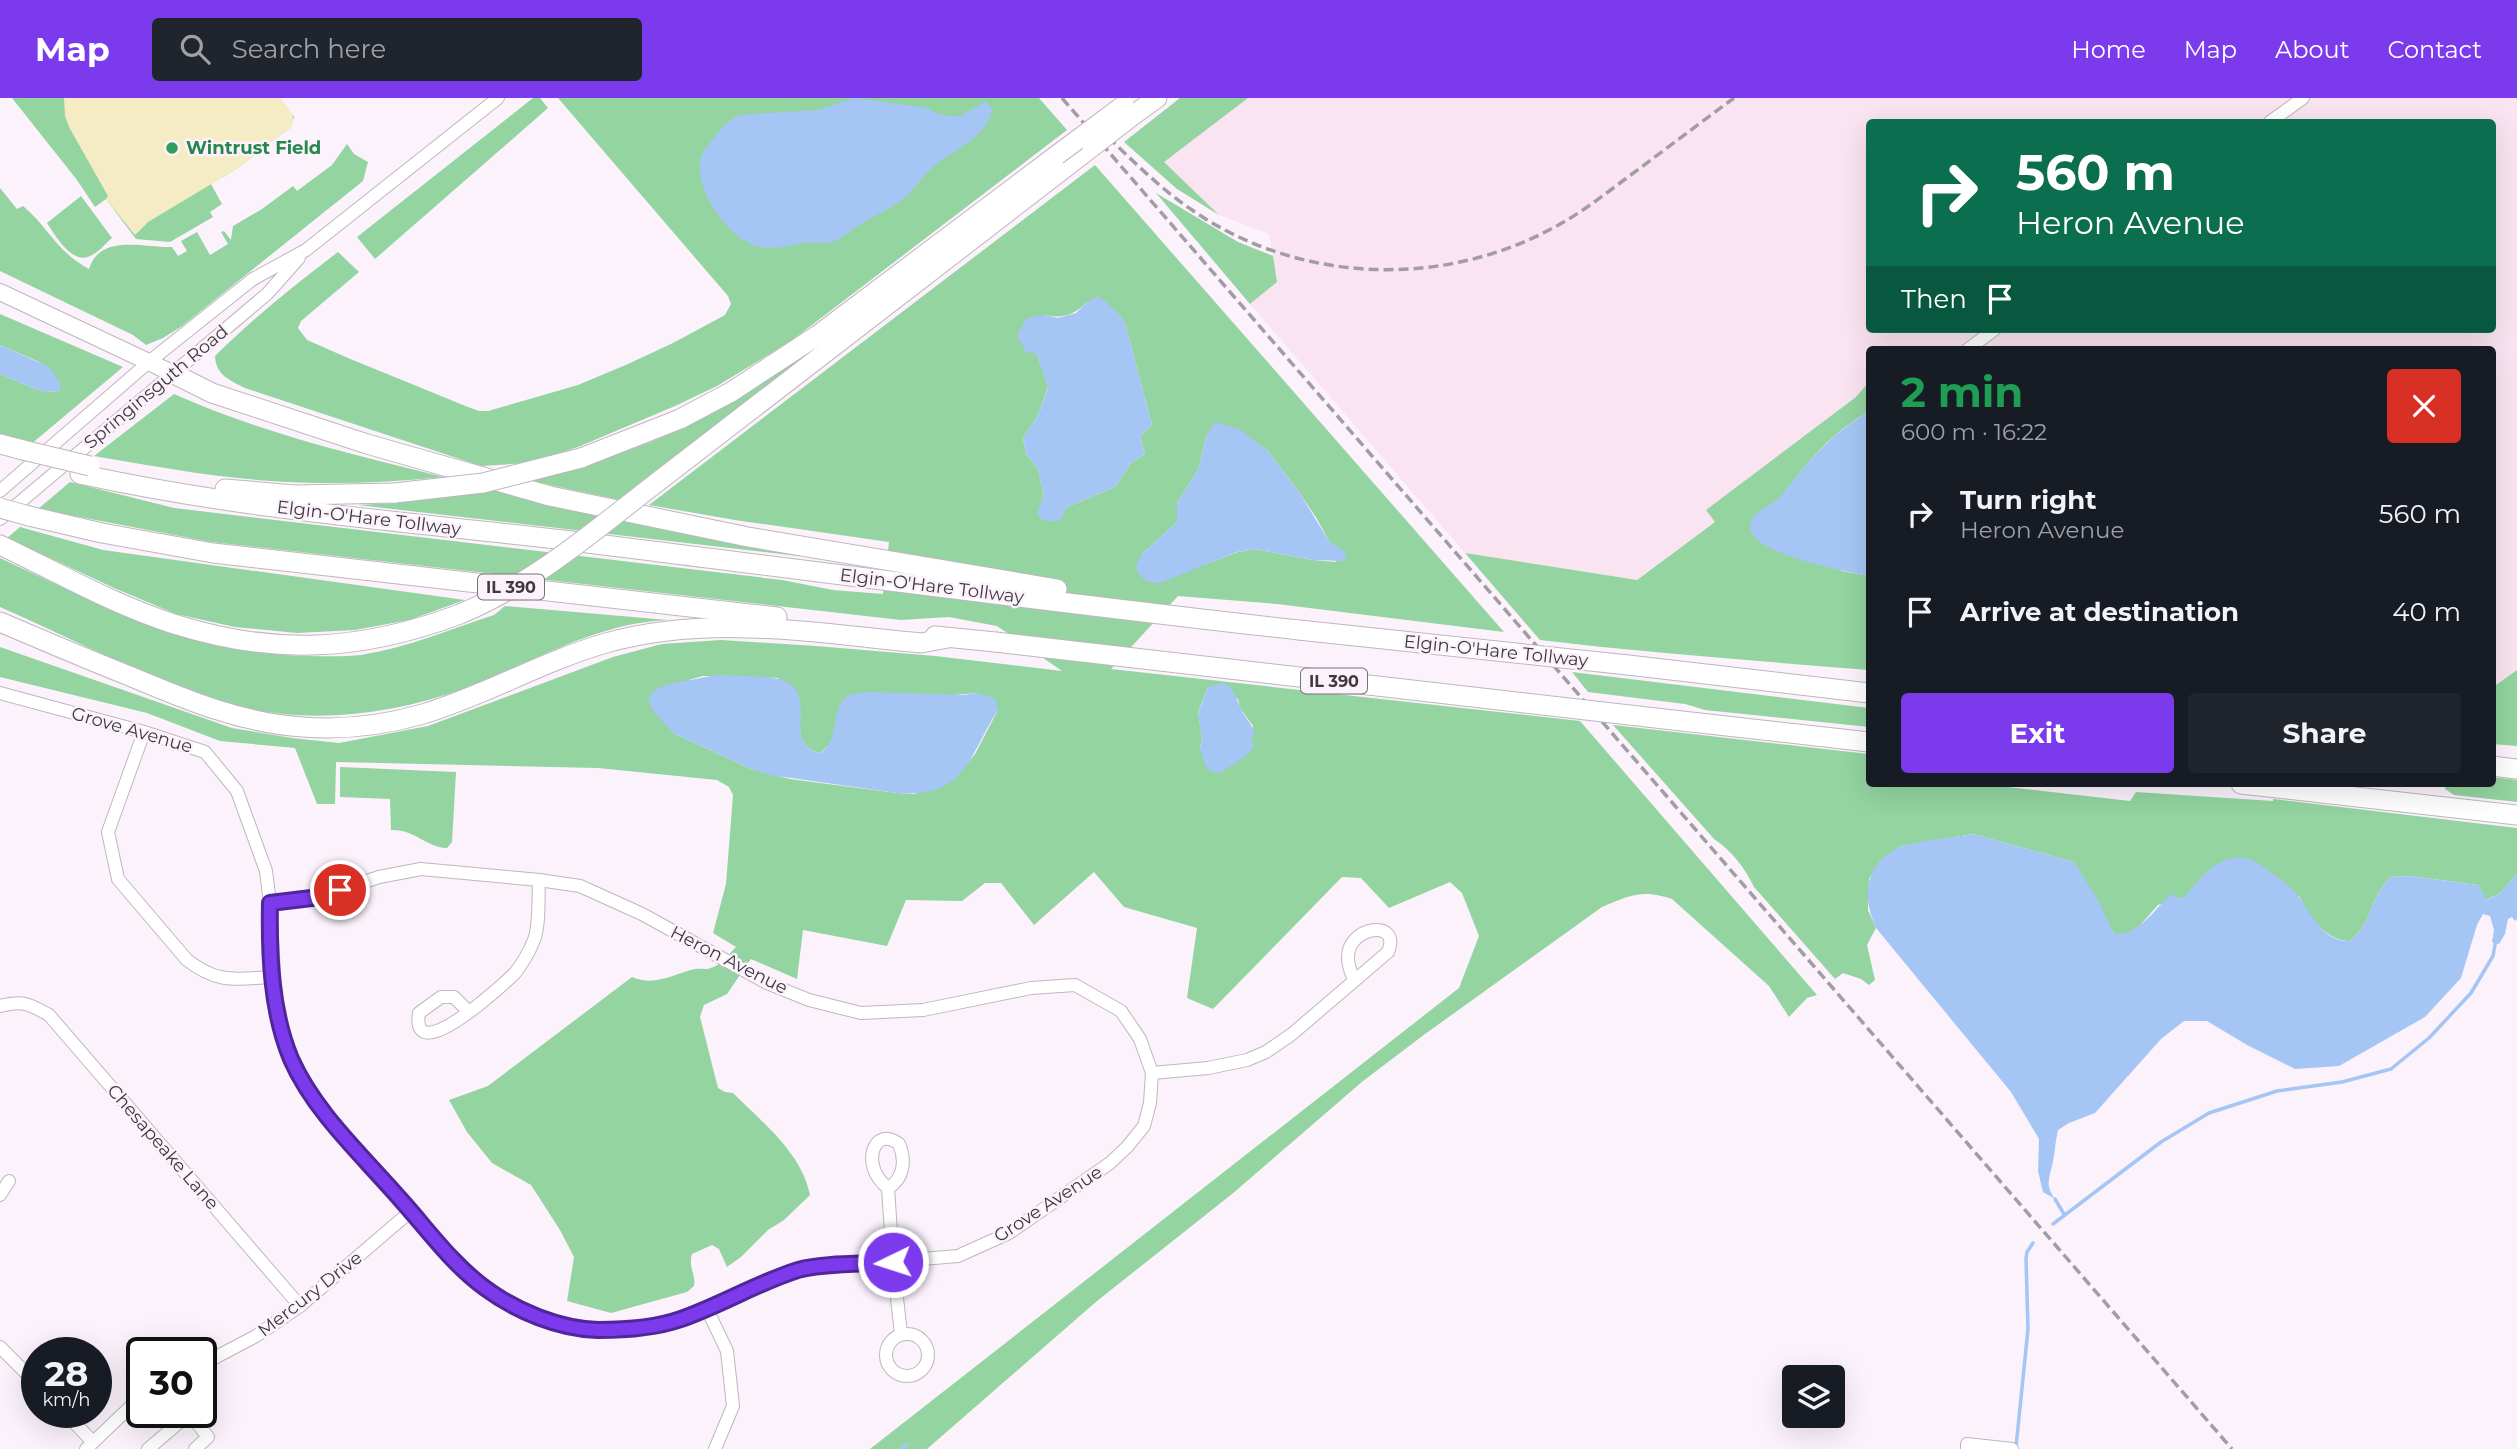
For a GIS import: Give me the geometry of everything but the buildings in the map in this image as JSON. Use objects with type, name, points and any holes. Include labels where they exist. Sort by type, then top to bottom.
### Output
[{"type":"highway","points":[[0,545],[119,602],[172,623],[212,635],[260,643],[307,646],[370,641],[418,629],[460,614],[490,602],[535,575],[660,480],[1130,106],[1157,98]]},
{"type":"highway","points":[[85,470],[264,493],[329,496],[395,493],[482,483],[581,458],[680,419],[741,386],[818,335],[1062,160]]},
{"type":"highway","points":[[172,373],[212,393],[451,469],[550,496],[748,537],[887,570]]},
{"type":"highway","name":"Elgin-O'Hare Tollway","points":[[9,452],[145,488],[235,503],[887,570],[1271,618],[1299,629],[1866,693]]},
{"type":"highway","name":"IL 390","points":[[0,508],[115,536],[213,553],[1866,742]]},
{"type":"highway","points":[[0,622],[221,713],[271,724],[303,727],[371,724],[414,716],[607,643],[684,628],[756,628],[921,643],[947,638]]},
{"type":"highway","points":[[2496,755],[2517,757]]},
{"type":"highway","points":[[2496,766],[2517,769]]},
{"type":"highway","points":[[2268,787],[2517,815]]},
{"type":"main road","points":[[0,292],[172,373]]},
{"type":"street","name":"Springinsguth Road","points":[[0,491],[150,361],[253,279],[306,250],[498,98]]},
{"type":"street","points":[[2274,119],[2303,98]]},
{"type":"street","name":"Springinsguth Road","points":[[0,519],[267,294],[306,250]]},
{"type":"street","points":[[1972,346],[1989,333]]},
{"type":"street","name":"Grove Avenue","points":[[0,693],[144,732],[205,752],[237,791],[265,871],[270,903],[273,977],[281,1029],[290,1056],[305,1084],[328,1116],[457,1264],[485,1288],[512,1305],[548,1320],[596,1330],[653,1326],[707,1309],[753,1286],[802,1269],[958,1256],[1009,1233],[1110,1163],[1127,1147],[1144,1126],[1150,1103],[1152,1073]]},
{"type":"street","points":[[144,732],[108,832],[118,879],[187,960],[209,975],[229,979],[273,977]]},
{"type":"street","name":"Heron Avenue","points":[[270,903],[320,897],[379,877],[421,869],[580,886],[642,914],[768,983],[809,1000],[861,1013],[923,1010],[1031,988],[1076,985],[1121,1011],[1140,1039],[1152,1073]]},
{"type":"street","points":[[469,1012],[516,971],[535,938],[539,880]]},
{"type":"street","points":[[1152,1073],[1208,1069],[1247,1060],[1266,1052],[1292,1034],[1354,980]]},
{"type":"street","name":"Chesapeake Lane","points":[[0,1006],[27,1003],[49,1015],[300,1306]]},
{"type":"street","points":[[0,1195],[9,1181]]},
{"type":"street","points":[[888,1188],[901,1335]]},
{"type":"street","name":"Mercury Drive","points":[[217,1357],[256,1336],[300,1306],[411,1211]]},
{"type":"street","points":[[707,1309],[727,1351],[733,1406],[715,1449]]},
{"type":"street","points":[[0,1347],[21,1368]]},
{"type":"street","points":[[76,1428],[89,1445],[126,1414]]},
{"type":"street","points":[[148,1449],[171,1428]]},
{"type":"street","points":[[195,1449],[208,1437],[200,1428]]},
{"type":"street","points":[[1967,1449],[1967,1444],[2012,1449]]},
{"type":"shaded area","points":[[1248,98],[2517,98],[2517,670],[2496,685],[2496,346],[1866,346],[1866,385],[1856,397],[1707,510],[1715,522],[1636,580],[1465,553],[1250,304],[1277,282],[1269,234],[1219,215],[1163,162]]},
{"type":"green space","name":"Wintrust Field","points":[[12,98],[280,98],[294,117],[291,127],[238,168],[211,184],[222,204],[210,212],[213,217],[170,242],[136,239],[106,199],[95,207]]},
{"type":"green space","points":[[533,98],[540,98],[548,108],[375,259],[357,237]]},
{"type":"green space","points":[[558,98],[1039,98],[1067,130],[791,341],[717,386],[675,406],[578,447],[528,463],[481,466],[245,388],[221,372],[215,356],[259,315],[338,252],[359,272],[301,321],[298,328],[307,340],[479,411],[488,411],[578,385],[673,343],[725,315],[731,304],[728,296]]},
{"type":"green space","points":[[1180,98],[1248,98],[1164,162],[1219,215],[1177,189],[1124,142]]},
{"type":"green space","points":[[347,144],[354,154],[368,162],[363,181],[182,326],[146,345],[133,335],[0,271],[0,188],[17,209],[23,206],[69,255],[89,269],[95,258],[113,246],[172,247],[178,256],[187,251],[181,241],[197,232],[210,255],[228,244],[221,232],[224,231],[231,240],[233,226],[293,186],[297,191],[332,165]]},
{"type":"green space","points":[[1095,165],[1504,632],[1277,604],[1178,596],[1111,669],[1580,721],[1817,995],[1807,998],[1789,1017],[1769,986],[1672,899],[1644,894],[1602,907],[1363,1081],[1232,1194],[1097,1301],[927,1449],[870,1449],[1459,988],[1479,936],[1462,893],[1450,882],[1389,908],[1361,878],[1342,877],[1213,1009],[1187,998],[1197,928],[1124,907],[1094,872],[1034,925],[1001,883],[985,883],[962,901],[906,900],[887,946],[803,930],[797,979],[751,959],[727,994],[704,1005],[700,1017],[718,1088],[733,1093],[779,1139],[799,1165],[810,1195],[727,1267],[719,1249],[712,1245],[692,1254],[694,1286],[687,1292],[611,1313],[567,1301],[574,1257],[560,1230],[531,1185],[492,1163],[467,1132],[449,1100],[488,1086],[632,977],[648,981],[695,969],[709,969],[715,967],[736,947],[713,933],[726,884],[733,795],[729,787],[717,780],[598,768],[336,762],[335,804],[317,804],[295,748],[220,741],[147,713],[0,677],[0,647],[232,728],[339,743],[428,726],[613,657],[662,644],[721,640],[816,646],[1062,671],[997,626],[949,617],[901,620],[211,542],[38,509],[70,482],[174,508],[883,594],[889,542],[649,505]],"holes":[[[1087,302],[1125,323],[1152,425],[1140,436],[1145,454],[1131,463],[1115,487],[1067,507],[1038,514],[1044,496],[1038,469],[1026,454],[1023,438],[1038,416],[1048,387],[1037,354],[1045,315],[1063,316]],[[1207,434],[1266,449],[1317,519],[1336,562],[1254,549],[1201,566],[1141,555],[1177,522],[1177,503],[1198,470]],[[703,676],[778,678],[803,742],[808,748],[820,753],[831,743],[840,705],[977,693],[998,710],[975,754],[954,779],[914,794],[897,793],[790,779],[751,769],[673,733],[689,680]],[[1208,687],[1238,699],[1240,708],[1253,726],[1251,741],[1200,749],[1202,738],[1198,713]]]},
{"type":"green space","points":[[1156,193],[1238,242],[1273,256],[1277,282],[1250,304]]},
{"type":"green space","points":[[81,196],[112,238],[96,253],[83,258],[71,253],[47,223]]},
{"type":"green space","points":[[0,314],[123,367],[30,445],[0,436],[0,374],[38,390],[60,390],[39,362],[0,345]]},
{"type":"green space","points":[[811,351],[814,355],[620,500],[531,481],[623,452],[674,432],[734,400]]},
{"type":"green space","points":[[1866,385],[1866,414],[1831,439],[1780,499],[1842,571],[1866,575],[1866,670],[1540,640],[1465,553],[1637,580],[1715,522],[1706,510],[1856,397]]},
{"type":"green space","points":[[174,394],[273,431],[444,477],[357,483],[271,481],[204,474],[94,456]]},
{"type":"green space","points":[[495,490],[800,553],[799,556],[358,505],[396,503]]},
{"type":"green space","points":[[20,527],[103,550],[465,600],[409,620],[355,630],[297,633],[235,627],[176,614],[7,538]]},
{"type":"green space","points":[[0,558],[112,610],[149,624],[224,647],[264,653],[341,656],[378,652],[494,615],[505,606],[668,620],[641,623],[588,637],[433,699],[371,712],[307,716],[244,708],[214,699],[133,668],[0,607]]},
{"type":"green space","points":[[2517,670],[2517,746],[2496,744],[2496,685]]},
{"type":"green space","points":[[1572,672],[1866,708],[1866,727],[1705,710],[1685,704],[1588,692]]},
{"type":"green space","points":[[1613,725],[1866,754],[1866,787],[2007,787],[2130,801],[2136,792],[2273,799],[2517,828],[2517,874],[2499,894],[2486,900],[2478,885],[2410,876],[2390,877],[2378,893],[2364,924],[2350,941],[2333,937],[2319,926],[2299,896],[2185,897],[2158,905],[2136,930],[2124,935],[2114,934],[2074,862],[1973,834],[1902,846],[1880,861],[1869,879],[1868,910],[1876,928],[1867,945],[1875,980],[1869,985],[1843,973],[1835,979],[1754,887],[1737,860],[1714,839]]},
{"type":"green space","points":[[340,767],[456,772],[452,842],[447,848],[439,847],[407,832],[391,830],[390,799],[340,797]]},
{"type":"green space","points":[[2496,777],[2517,780],[2517,802],[2454,795],[2445,789],[2496,787]]},
{"type":"sand","name":"Wintrust Field","points":[[64,98],[280,98],[291,111],[293,123],[238,168],[148,222],[135,235],[106,199],[108,196],[69,127]]},
{"type":"water","points":[[855,98],[928,108],[938,114],[950,116],[960,116],[986,101],[992,109],[989,119],[976,136],[933,167],[903,199],[835,241],[765,248],[741,239],[715,210],[703,185],[700,162],[709,144],[724,126],[740,115],[817,110]]},
{"type":"water","points":[[1099,296],[1125,323],[1152,425],[1140,436],[1145,454],[1131,463],[1115,487],[1067,507],[1060,521],[1044,521],[1037,514],[1044,496],[1038,469],[1026,454],[1023,438],[1038,416],[1048,388],[1037,354],[1026,352],[1017,335],[1027,318],[1045,315],[1058,318],[1076,313],[1087,302]]},
{"type":"water","points":[[0,345],[49,367],[61,384],[60,390],[38,390],[0,374]]},
{"type":"water","points":[[1866,414],[1866,575],[1781,553],[1753,536],[1750,526],[1755,516],[1780,497],[1833,437]]},
{"type":"water","points":[[1215,422],[1239,429],[1266,449],[1299,492],[1329,541],[1347,554],[1344,561],[1313,560],[1254,549],[1237,552],[1160,583],[1143,578],[1136,568],[1141,555],[1177,522],[1177,503],[1198,470],[1207,434]]},
{"type":"water","points":[[716,675],[763,677],[787,682],[796,690],[800,699],[803,740],[809,748],[820,753],[831,740],[842,701],[854,694],[977,693],[995,698],[998,710],[971,758],[951,781],[938,789],[920,793],[897,793],[770,775],[751,769],[673,733],[652,709],[649,700],[651,693],[665,685]]},
{"type":"water","points":[[1224,683],[1233,690],[1255,734],[1251,740],[1254,747],[1242,759],[1220,773],[1210,771],[1205,764],[1200,749],[1202,738],[1198,714],[1208,687]]},
{"type":"water","points":[[1973,834],[2074,862],[2098,900],[2114,934],[2132,931],[2172,894],[2179,898],[2185,897],[2213,867],[2231,858],[2257,862],[2286,883],[2326,933],[2341,940],[2350,941],[2361,929],[2378,893],[2390,877],[2410,876],[2478,885],[2487,900],[2499,894],[2517,874],[2517,919],[2508,919],[2505,934],[2499,944],[2492,942],[2494,930],[2490,916],[2483,914],[2461,978],[2425,1017],[2339,1066],[2295,1069],[2207,1021],[2184,1021],[2161,1039],[2095,1113],[2058,1130],[2049,1182],[2055,1199],[2043,1192],[2038,1171],[2039,1139],[2011,1092],[1876,928],[1871,916],[1868,892],[1870,880],[1874,870],[1890,852],[1910,844]]},
{"type":"waterway","points":[[2053,1224],[2161,1142],[2209,1113],[2277,1091],[2342,1082],[2391,1069],[2429,1038],[2471,993],[2493,956],[2496,939]]},
{"type":"waterway","points":[[2055,1199],[2064,1214]]},
{"type":"waterway","points":[[2016,1447],[2028,1329],[2026,1258],[2033,1243]]},
{"type":"waterway","points":[[901,1449],[907,1444]]},
{"type":"railway","points":[[1062,98],[2232,1449]]},
{"type":"railway","points":[[1108,137],[1170,193],[1192,210],[1233,234],[1276,252],[1321,264],[1368,269],[1414,269],[1461,262],[1506,249],[1549,230],[1602,197],[1734,98]]},
{"type":"place","name":"Wintrust Field","points":[[172,148]]},
{"type":"route","points":[[340,890],[320,897],[270,903],[276,1008],[290,1056],[296,1070],[328,1116],[457,1264],[485,1288],[512,1305],[565,1325],[596,1330],[635,1328],[680,1319],[753,1286],[802,1269],[893,1262]]}]
